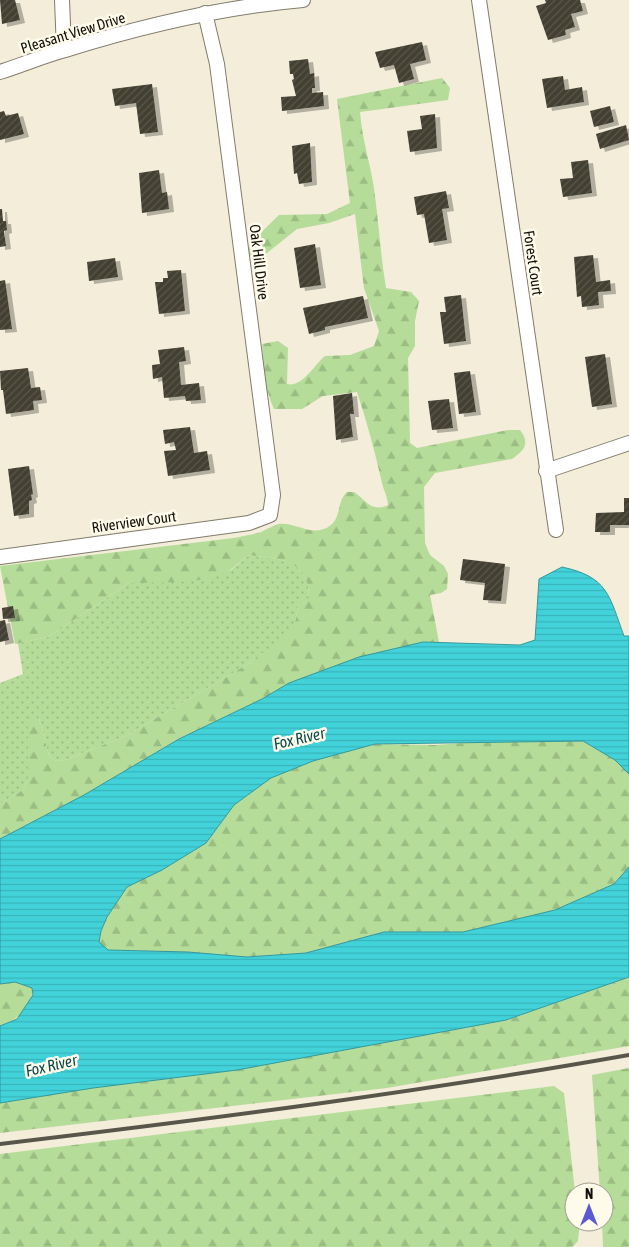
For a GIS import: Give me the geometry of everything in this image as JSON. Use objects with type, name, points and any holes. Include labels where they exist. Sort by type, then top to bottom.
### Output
[{"type":"street","points":[[62,0],[64,50]]},
{"type":"street","name":"Pleasant View Drive","points":[[0,72],[64,50],[205,13],[237,7],[303,0]]},
{"type":"street","name":"Forest Court","points":[[479,0],[556,530]]},
{"type":"street","name":"Oak Hill Drive","points":[[205,13],[218,73],[273,495],[270,515]]},
{"type":"street","points":[[546,471],[629,443]]},
{"type":"street","name":"Riverview Court","points":[[0,557],[249,523],[270,515]]},
{"type":"green space","points":[[442,78],[450,88],[448,100],[360,112],[374,186],[386,288],[411,292],[419,301],[415,321],[415,346],[408,358],[410,443],[417,448],[508,430],[520,430],[525,439],[525,446],[512,459],[435,473],[424,487],[425,543],[430,555],[444,566],[448,574],[447,589],[441,593],[430,595],[439,642],[423,642],[289,683],[262,699],[179,739],[84,795],[0,839],[0,804],[23,790],[28,781],[28,720],[39,718],[49,756],[56,761],[65,760],[126,736],[248,664],[289,634],[296,619],[298,605],[303,599],[309,598],[308,585],[304,575],[298,568],[282,560],[249,555],[230,570],[213,578],[184,582],[129,583],[48,637],[15,644],[0,566],[234,538],[261,532],[279,524],[311,530],[324,529],[334,522],[347,492],[354,492],[373,507],[388,505],[371,437],[357,392],[323,396],[302,409],[274,409],[266,385],[264,369],[262,344],[278,341],[288,348],[287,384],[298,383],[325,356],[350,355],[374,346],[379,331],[364,288],[355,214],[329,223],[297,229],[262,257],[252,257],[248,253],[250,243],[279,215],[327,214],[350,203],[337,99]]},
{"type":"green space","points":[[249,555],[291,563],[299,568],[304,575],[308,585],[309,598],[298,605],[296,619],[290,634],[248,664],[126,736],[65,760],[56,761],[49,756],[39,718],[28,761],[28,781],[23,790],[0,804],[0,683],[23,674],[18,643],[48,637],[129,583],[231,570]]},
{"type":"green space","points":[[494,741],[583,741],[615,760],[629,774],[629,867],[614,884],[555,910],[463,932],[384,932],[306,953],[247,957],[188,952],[107,950],[99,942],[107,917],[127,887],[162,870],[206,843],[234,805],[271,778],[313,761],[375,744],[435,745]]},
{"type":"green space","points":[[629,977],[629,1046],[387,1088],[0,1133],[0,1103],[507,1020]]},
{"type":"green space","points":[[15,982],[32,988],[30,1002],[18,1017],[0,1026],[0,984]]},
{"type":"green space","points":[[629,1068],[629,1247],[603,1247],[602,1232],[614,1232],[614,1182],[599,1182],[592,1075]]},
{"type":"green space","points":[[554,1086],[564,1093],[574,1182],[564,1182],[564,1232],[579,1232],[578,1241],[572,1247],[0,1247],[0,1154]]},
{"type":"water","name":"Fox River","points":[[562,567],[589,576],[598,582],[610,599],[624,636],[629,636],[629,774],[615,760],[583,741],[375,744],[313,761],[271,778],[234,805],[206,843],[162,870],[127,887],[107,917],[99,942],[108,950],[188,952],[247,957],[306,953],[384,932],[463,932],[555,910],[614,884],[629,867],[629,977],[506,1020],[237,1070],[93,1088],[0,1103],[0,1026],[17,1019],[33,995],[32,988],[15,982],[0,984],[0,839],[84,795],[179,739],[262,699],[289,683],[359,657],[423,642],[520,645],[535,640],[539,579]]},
{"type":"building","points":[[0,0],[15,0],[20,20],[2,24]]},
{"type":"building","points":[[545,0],[580,0],[583,11],[571,14],[575,27],[565,30],[566,35],[548,40],[536,6],[546,3]]},
{"type":"building","points":[[422,42],[426,60],[410,64],[414,79],[399,83],[394,65],[380,68],[375,52]]},
{"type":"building","points":[[308,59],[310,74],[314,73],[315,88],[312,88],[312,93],[323,92],[324,106],[282,111],[281,97],[296,96],[292,80],[294,79],[293,74],[290,74],[289,61]]},
{"type":"building","points":[[563,76],[565,90],[582,87],[584,102],[547,108],[542,79]]},
{"type":"building","points":[[152,84],[158,132],[140,134],[136,103],[115,106],[112,89]]},
{"type":"building","points":[[610,106],[614,122],[594,127],[590,111]]},
{"type":"building","points":[[4,111],[6,116],[18,113],[24,134],[0,140],[0,112]]},
{"type":"building","points":[[435,114],[437,148],[410,152],[407,131],[422,129],[420,116]]},
{"type":"building","points":[[626,125],[629,140],[600,149],[596,134]]},
{"type":"building","points":[[310,143],[312,182],[299,184],[297,173],[294,174],[292,146]]},
{"type":"building","points":[[588,160],[592,193],[563,197],[560,179],[573,178],[571,162]]},
{"type":"building","points":[[159,170],[162,193],[167,192],[169,209],[142,213],[139,173]]},
{"type":"building","points":[[446,191],[449,208],[442,209],[447,240],[429,243],[424,214],[417,215],[414,197]]},
{"type":"building","points":[[0,209],[2,209],[3,221],[6,221],[7,230],[4,231],[6,246],[0,247]]},
{"type":"building","points":[[315,244],[321,285],[300,288],[294,248]]},
{"type":"building","points":[[593,255],[596,282],[610,280],[611,291],[598,292],[599,305],[582,307],[581,296],[577,297],[574,257]]},
{"type":"building","points":[[115,258],[118,277],[89,281],[87,262]]},
{"type":"building","points":[[181,270],[185,311],[159,314],[155,282],[163,282],[163,278],[168,278],[167,271]]},
{"type":"building","points":[[5,280],[12,329],[0,330],[0,281]]},
{"type":"building","points":[[461,295],[466,341],[444,344],[440,312],[446,312],[444,297]]},
{"type":"building","points":[[363,296],[368,318],[325,327],[325,330],[309,334],[303,308]]},
{"type":"building","points":[[184,347],[186,361],[179,362],[181,385],[199,383],[201,400],[186,401],[185,396],[164,398],[162,377],[153,379],[152,365],[160,364],[158,350]]},
{"type":"building","points":[[605,354],[612,404],[592,407],[585,357]]},
{"type":"building","points":[[28,368],[31,388],[40,387],[42,400],[33,401],[34,410],[6,414],[3,390],[1,390],[0,371]]},
{"type":"building","points":[[470,371],[476,412],[459,414],[454,373]]},
{"type":"building","points":[[352,393],[354,414],[350,414],[353,437],[336,440],[333,396]]},
{"type":"building","points":[[449,399],[453,428],[432,430],[428,401]]},
{"type":"building","points":[[190,427],[194,453],[207,451],[210,470],[168,476],[164,451],[176,450],[174,442],[165,444],[163,430]]},
{"type":"building","points":[[29,466],[33,494],[31,495],[32,500],[29,501],[29,514],[14,516],[8,469]]},
{"type":"building","points":[[624,498],[629,498],[629,525],[610,525],[610,532],[595,532],[596,513],[624,512]]},
{"type":"building","points":[[463,559],[505,564],[501,601],[483,600],[485,583],[460,580]]},
{"type":"building","points":[[13,606],[15,618],[3,619],[2,608]]},
{"type":"building","points":[[5,620],[9,640],[0,642],[0,621]]},
{"type":"railway","points":[[0,1144],[315,1104],[629,1055]]}]
